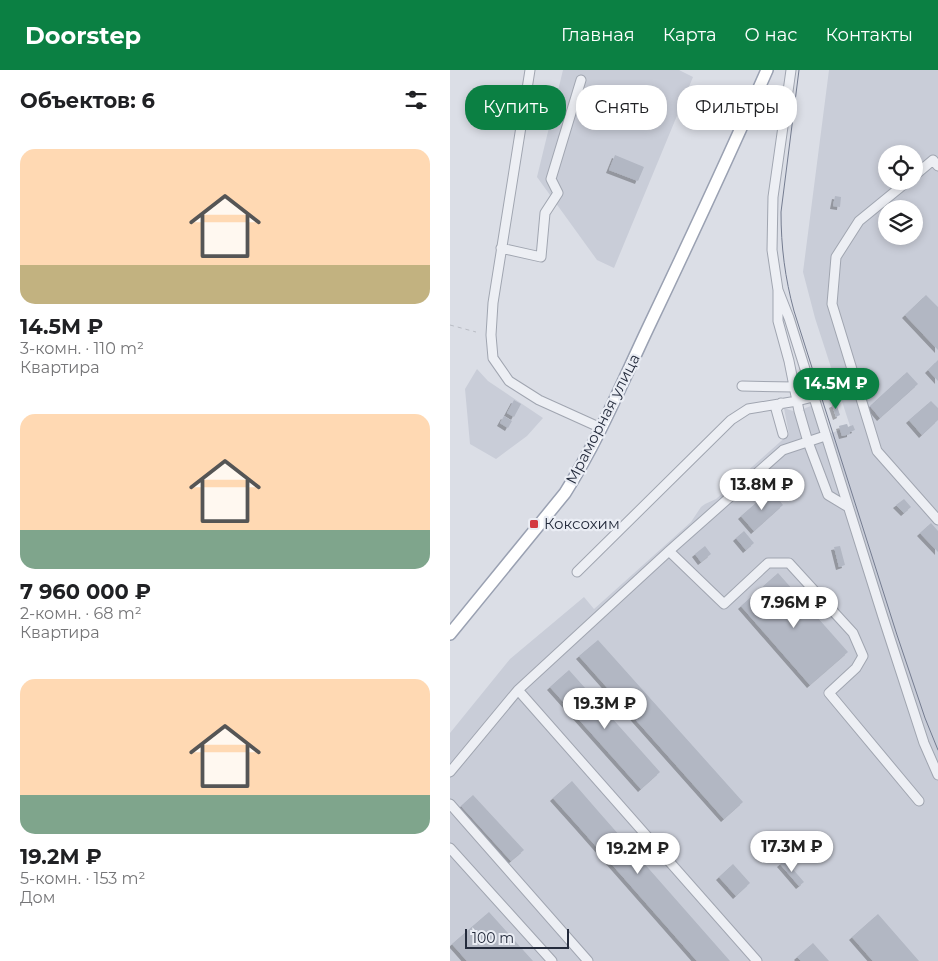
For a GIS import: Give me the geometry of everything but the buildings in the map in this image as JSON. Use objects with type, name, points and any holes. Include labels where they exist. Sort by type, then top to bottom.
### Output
[{"type":"main road","name":"Мраморная улица","points":[[450,634],[565,493],[581,467],[705,208],[767,70]]},
{"type":"street","points":[[530,70],[493,303],[491,335],[493,358],[509,381],[539,400],[601,428]]},
{"type":"street","points":[[790,71],[773,197],[772,250],[778,290],[778,321],[790,361],[797,401],[808,442],[828,495],[848,507]]},
{"type":"street","points":[[502,248],[542,257],[545,213],[558,193],[551,179],[580,80]]},
{"type":"street","points":[[923,168],[933,160],[938,166]]},
{"type":"street","points":[[897,190],[859,221],[836,257],[832,304],[877,451],[938,520]]},
{"type":"street","points":[[778,290],[789,318],[924,743],[938,775]]},
{"type":"street","points":[[742,386],[794,387]]},
{"type":"street","points":[[577,572],[731,420],[748,409],[797,401],[813,396]]},
{"type":"street","points":[[781,403],[776,409],[782,434]]},
{"type":"street","points":[[450,772],[518,690],[669,551],[783,450],[825,436]]},
{"type":"street","points":[[669,551],[724,604],[768,564],[789,563],[853,633],[863,656],[856,668],[829,693],[919,801]]},
{"type":"street","points":[[518,690],[757,961]]},
{"type":"street","points":[[450,804],[588,961]]},
{"type":"street","points":[[450,848],[552,961]]},
{"type":"path","points":[[450,325],[476,332]]},
{"type":"shaded area","points":[[563,70],[679,70],[693,77],[690,85],[677,85],[677,116],[614,268],[597,260],[537,177],[548,130],[566,130],[566,85],[559,85]]},
{"type":"shaded area","points":[[829,70],[938,70],[938,961],[450,961],[450,733],[510,659],[584,597],[594,609],[691,522],[701,507],[716,499],[789,434],[784,408],[796,412],[818,403],[828,434],[840,430],[839,426],[847,424],[848,427],[850,426],[815,318],[803,272]]},
{"type":"shaded area","points":[[477,369],[488,381],[543,418],[527,436],[496,459],[470,444],[465,389]]},
{"type":"tram line","points":[[799,70],[781,212],[783,250],[788,287],[897,635],[938,750]]},
{"type":"place","name":"Коксохим","points":[[534,524]]}]
